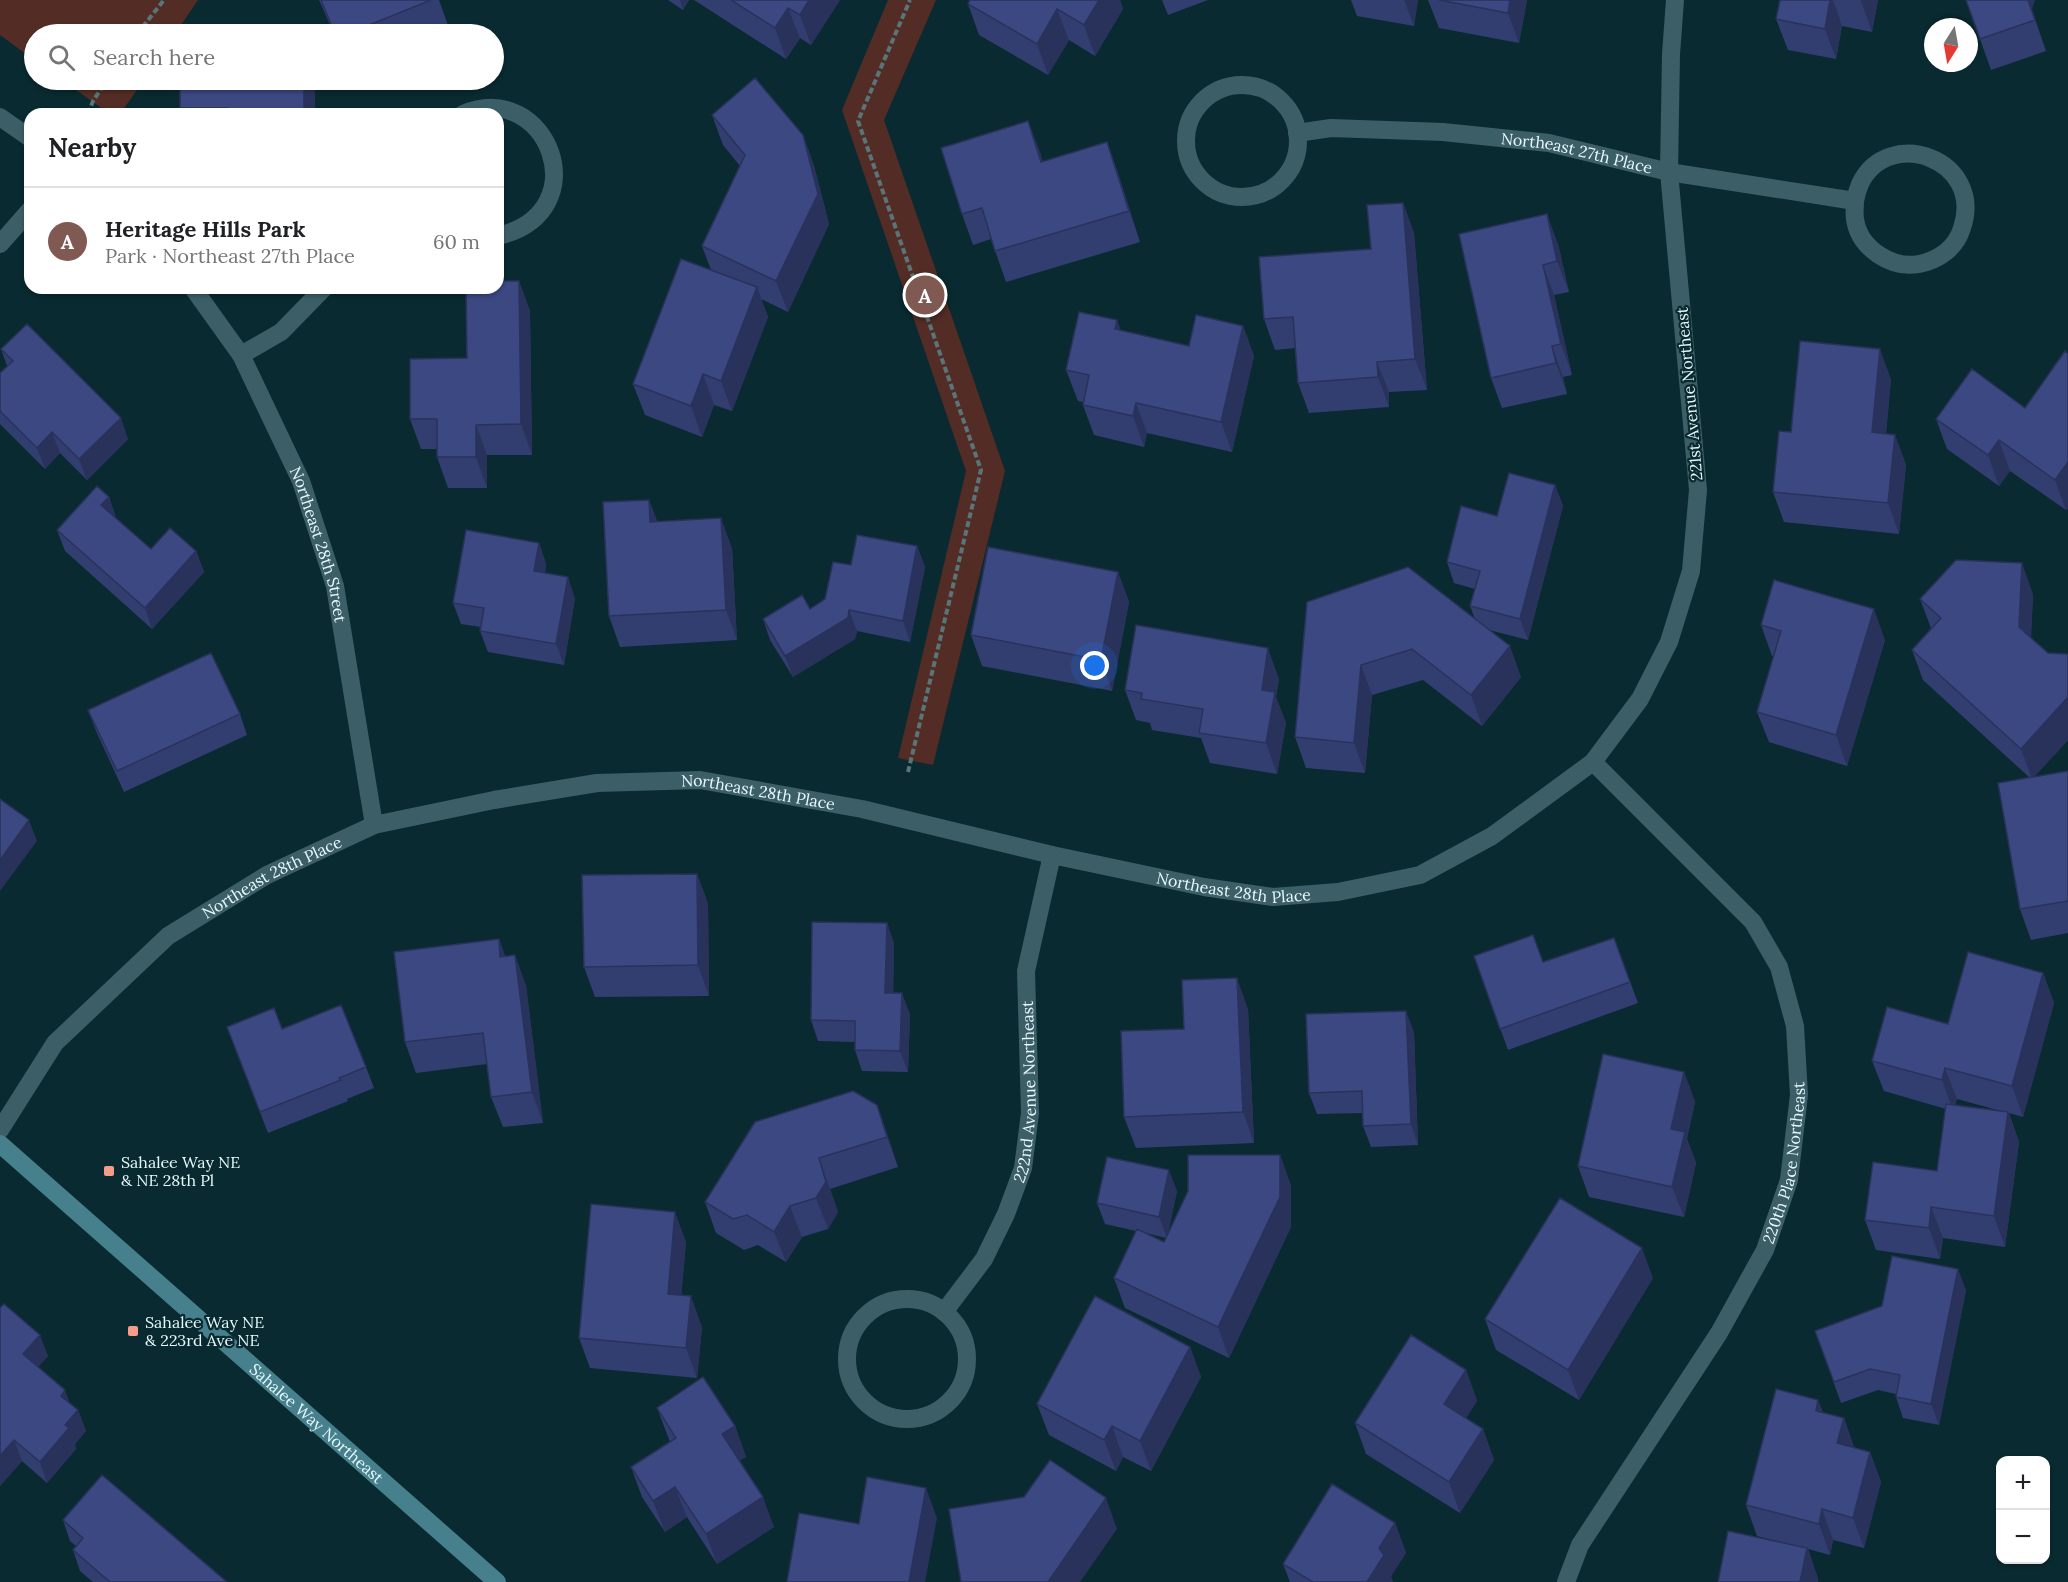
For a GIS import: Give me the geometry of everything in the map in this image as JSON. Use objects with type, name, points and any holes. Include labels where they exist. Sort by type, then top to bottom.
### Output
[{"type":"main road","name":"Sahalee Way Northeast","points":[[0,1144],[496,1582]]},
{"type":"street","name":"221st Avenue Northeast","points":[[1593,762],[1640,699],[1669,642],[1692,571],[1698,490],[1668,172],[1671,54],[1676,0]]},
{"type":"street","points":[[1243,85],[1262,90],[1279,99],[1291,115],[1297,133],[1297,153],[1290,171],[1277,185],[1259,195],[1241,197],[1221,193],[1204,183],[1192,168],[1186,150],[1186,130],[1194,112],[1206,97],[1224,88],[1243,85]]},
{"type":"street","points":[[504,110],[523,117],[539,131],[550,148],[554,168],[553,188],[545,206],[532,221],[514,232],[504,234]]},
{"type":"street","points":[[0,117],[24,134]]},
{"type":"street","name":"Northeast 27th Place","points":[[1297,133],[1331,128],[1443,132],[1549,143],[1668,172],[1854,201]]},
{"type":"street","points":[[1909,153],[1928,156],[1945,165],[1958,180],[1966,198],[1966,217],[1960,236],[1947,251],[1931,261],[1911,265],[1892,262],[1875,253],[1862,239],[1855,220],[1854,201],[1861,182],[1873,167],[1890,157],[1909,153]]},
{"type":"street","points":[[0,244],[24,217]]},
{"type":"street","name":"Northeast 28th Street","points":[[197,294],[241,355],[301,481],[335,586],[374,825]]},
{"type":"street","points":[[241,355],[280,332],[318,294]]},
{"type":"street","name":"Northeast 28th Place","points":[[0,1130],[55,1043],[168,936],[267,875],[374,825],[494,800],[597,783],[700,780],[862,809],[1052,855],[1204,888],[1273,897],[1338,892],[1420,875],[1492,836],[1593,762]]},
{"type":"street","name":"220th Place Northeast","points":[[1566,1582],[1580,1545],[1719,1333],[1765,1250],[1789,1180],[1799,1095],[1795,1026],[1779,967],[1753,922],[1593,762]]},
{"type":"street","name":"222nd Avenue Northeast","points":[[944,1312],[984,1259],[1006,1214],[1023,1168],[1030,1113],[1026,971],[1052,855]]},
{"type":"street","points":[[905,1299],[925,1302],[944,1312],[958,1327],[966,1346],[967,1367],[961,1387],[948,1403],[931,1415],[910,1419],[889,1416],[871,1407],[856,1391],[848,1372],[848,1351],[854,1331],[867,1314],[885,1303],[905,1299]]},
{"type":"path","points":[[145,24],[164,0]]},
{"type":"path","points":[[908,772],[981,470],[858,121],[910,0]]},
{"type":"path","points":[[90,108],[100,90]]},
{"type":"shaded area","points":[[0,0],[198,0],[182,24],[24,24],[24,53],[0,35]]},
{"type":"shaded area","points":[[888,0],[936,0],[884,120],[1005,471],[933,765],[898,758],[966,471],[842,110]]},
{"type":"shaded area","points":[[76,90],[137,90],[124,108],[102,108]]},
{"type":"building","points":[[321,0],[431,0],[372,24],[331,24]]},
{"type":"building","points":[[731,0],[809,0],[800,15],[788,8],[775,28]]},
{"type":"building","points":[[970,0],[1099,0],[1084,25],[1057,9],[1037,44],[968,4]]},
{"type":"building","points":[[1439,0],[1510,0],[1508,13]]},
{"type":"building","points":[[1780,0],[1830,0],[1825,29],[1776,19]]},
{"type":"building","points":[[1966,0],[2028,0],[2035,20],[1980,39],[1978,18],[1972,18]]},
{"type":"building","points":[[755,78],[803,135],[818,194],[776,281],[702,246],[745,155],[712,115]]},
{"type":"building","points":[[180,90],[304,90],[304,108],[180,108]]},
{"type":"building","points":[[1028,121],[1041,162],[1107,142],[1129,211],[995,251],[982,208],[962,214],[941,148]]},
{"type":"building","points":[[1403,203],[1415,359],[1377,362],[1378,377],[1298,383],[1293,317],[1264,319],[1259,257],[1371,249],[1367,205]]},
{"type":"building","points":[[1547,214],[1557,261],[1543,265],[1561,344],[1552,346],[1556,363],[1491,378],[1459,234]]},
{"type":"building","points":[[681,259],[757,287],[721,381],[703,374],[691,406],[633,384]]},
{"type":"building","points":[[504,281],[519,281],[521,424],[476,425],[476,457],[437,457],[437,419],[410,419],[410,359],[467,358],[466,294],[504,294]]},
{"type":"building","points":[[1079,312],[1117,320],[1115,329],[1189,346],[1196,315],[1243,326],[1221,422],[1136,403],[1133,416],[1083,405],[1089,375],[1066,370]]},
{"type":"building","points":[[27,324],[121,418],[79,459],[52,432],[37,448],[0,411],[0,373],[13,361],[1,349]]},
{"type":"building","points":[[1800,341],[1880,349],[1872,432],[1895,435],[1888,503],[1773,492],[1779,431],[1791,432]]},
{"type":"building","points":[[2065,351],[2068,354],[2068,462],[2055,480],[1999,440],[1988,455],[1936,419],[1972,369],[2025,408]]},
{"type":"building","points":[[1509,473],[1555,485],[1520,619],[1470,606],[1480,571],[1447,562],[1461,506],[1497,516]]},
{"type":"building","points":[[97,486],[109,497],[101,505],[151,549],[170,528],[196,551],[145,608],[57,530]]},
{"type":"building","points":[[649,500],[650,522],[721,518],[726,610],[609,616],[603,502]]},
{"type":"building","points":[[466,530],[539,543],[534,571],[568,577],[556,644],[480,631],[484,608],[453,603]]},
{"type":"building","points":[[857,535],[917,546],[903,621],[849,610],[848,618],[785,656],[763,619],[802,595],[810,609],[825,599],[833,562],[851,565]]},
{"type":"building","points":[[988,547],[1118,572],[1101,660],[971,635]]},
{"type":"building","points":[[1956,560],[2022,563],[2019,627],[2048,653],[2068,655],[2068,697],[2021,749],[1912,650],[1941,618],[1920,599]]},
{"type":"building","points":[[1408,567],[1510,646],[1471,695],[1412,649],[1361,665],[1354,743],[1295,737],[1307,602]]},
{"type":"building","points":[[1774,580],[1874,609],[1836,735],[1757,712],[1781,631],[1761,625]]},
{"type":"building","points":[[1136,625],[1268,648],[1262,690],[1275,692],[1266,743],[1199,733],[1203,709],[1141,699],[1142,693],[1125,690]]},
{"type":"building","points":[[211,653],[240,714],[117,771],[88,710]]},
{"type":"building","points":[[2068,771],[2068,901],[2020,909],[1998,783]]},
{"type":"building","points":[[0,799],[29,820],[0,860]]},
{"type":"building","points":[[697,874],[698,965],[584,967],[582,875]]},
{"type":"building","points":[[812,922],[887,923],[885,993],[902,993],[900,1051],[855,1050],[855,1021],[811,1020]]},
{"type":"building","points":[[1533,935],[1543,962],[1614,938],[1630,982],[1500,1029],[1474,956]]},
{"type":"building","points":[[499,939],[500,957],[515,955],[532,1092],[491,1097],[483,1033],[405,1042],[394,952]]},
{"type":"building","points":[[1968,952],[2043,973],[2012,1086],[1945,1068],[1942,1080],[1872,1061],[1887,1007],[1948,1024]]},
{"type":"building","points":[[1237,978],[1243,1112],[1124,1117],[1121,1031],[1184,1029],[1182,980]]},
{"type":"building","points":[[341,1005],[366,1067],[339,1078],[341,1080],[260,1112],[227,1027],[274,1008],[282,1029]]},
{"type":"building","points":[[1406,1011],[1411,1124],[1363,1126],[1362,1091],[1309,1093],[1306,1014]]},
{"type":"building","points":[[1603,1054],[1684,1072],[1671,1129],[1685,1132],[1672,1187],[1578,1166]]},
{"type":"building","points":[[853,1091],[877,1105],[887,1137],[819,1158],[826,1182],[816,1198],[790,1206],[774,1232],[747,1215],[733,1219],[705,1202],[755,1122]]},
{"type":"building","points":[[1946,1104],[2008,1112],[1994,1216],[1931,1207],[1929,1228],[1865,1220],[1873,1162],[1937,1171]]},
{"type":"building","points":[[1188,1155],[1280,1155],[1280,1197],[1218,1327],[1114,1278],[1137,1229],[1164,1242],[1188,1191]]},
{"type":"building","points":[[1107,1157],[1169,1170],[1159,1217],[1097,1203]]},
{"type":"building","points":[[1560,1198],[1642,1248],[1568,1370],[1485,1319]]},
{"type":"building","points":[[591,1204],[675,1212],[668,1294],[691,1296],[686,1348],[579,1338]]},
{"type":"building","points":[[1892,1256],[1958,1269],[1931,1404],[1896,1397],[1900,1375],[1870,1369],[1834,1382],[1815,1331],[1882,1306]]},
{"type":"building","points":[[1095,1296],[1190,1347],[1140,1441],[1112,1426],[1104,1440],[1037,1404]]},
{"type":"building","points":[[4,1304],[40,1335],[23,1354],[65,1390],[61,1396],[78,1410],[65,1425],[69,1428],[40,1462],[14,1440],[0,1456],[0,1308]]},
{"type":"building","points":[[1411,1335],[1466,1370],[1444,1404],[1483,1429],[1449,1482],[1355,1423]]},
{"type":"building","points":[[703,1377],[735,1426],[722,1434],[763,1497],[706,1534],[675,1487],[653,1501],[631,1467],[676,1438],[657,1408]]},
{"type":"building","points":[[1776,1389],[1818,1400],[1816,1411],[1844,1418],[1837,1443],[1870,1452],[1853,1518],[1822,1509],[1819,1524],[1746,1505]]},
{"type":"building","points":[[1050,1460],[1106,1498],[1048,1582],[961,1582],[949,1509],[1024,1497]]},
{"type":"building","points":[[102,1475],[227,1582],[110,1582],[73,1550],[83,1538],[63,1520]]},
{"type":"building","points":[[867,1477],[926,1488],[909,1582],[787,1582],[799,1513],[859,1524]]},
{"type":"building","points":[[1332,1484],[1395,1523],[1379,1548],[1384,1555],[1367,1582],[1313,1582],[1283,1564]]},
{"type":"building","points":[[1728,1531],[1807,1548],[1800,1582],[1718,1582]]},
{"type":"place","name":"Heritage Hills Park","points":[[925,295]]},
{"type":"place","name":"Sahalee Way NE & NE 28th Pl","points":[[109,1171]]},
{"type":"place","name":"Sahalee Way NE & 223rd Ave NE","points":[[133,1331]]}]
